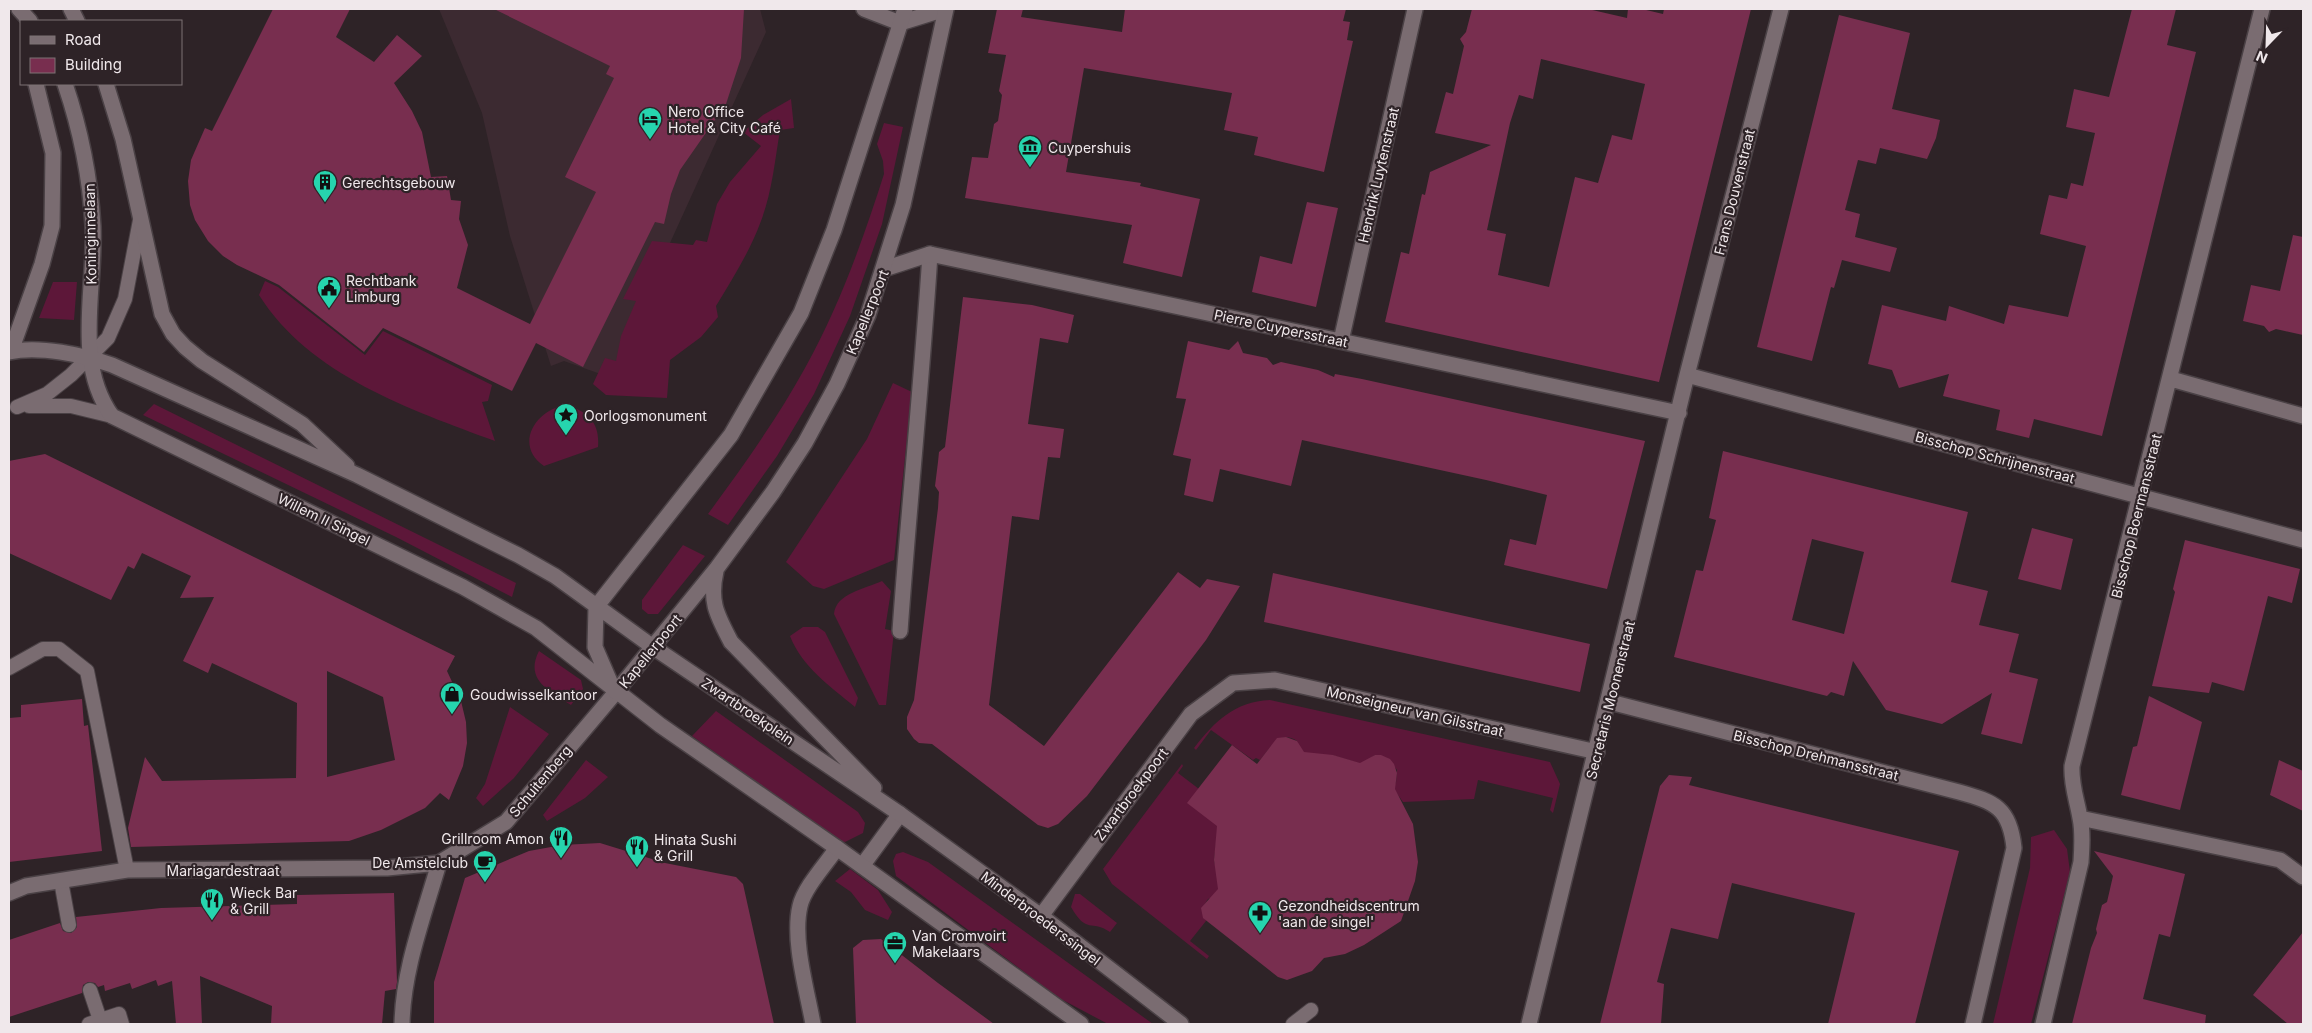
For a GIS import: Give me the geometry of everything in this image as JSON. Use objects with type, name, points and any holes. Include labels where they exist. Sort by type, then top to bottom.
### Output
[{"type":"street","points":[[18,9],[29,20]]},
{"type":"street","points":[[70,9],[76,20]]},
{"type":"street","points":[[864,9],[903,16],[946,9]]},
{"type":"street","name":"Kapellerpoort","points":[[596,607],[595,647],[606,676],[616,692],[717,568],[773,492],[805,443],[837,384],[868,315],[884,269],[903,205],[946,9]]},
{"type":"street","name":"Hendrik Luytenstraat","points":[[1341,341],[1415,9]]},
{"type":"street","name":"Frans Douvenstraat","points":[[1687,375],[1781,9]]},
{"type":"street","name":"Bisschop Boermansstraat","points":[[2043,1024],[2080,862],[2082,841],[2080,818],[2073,792],[2072,766],[2171,378],[2262,9]]},
{"type":"street","points":[[36,85],[53,153],[52,226],[42,264],[10,351],[50,351],[90,358],[142,377],[357,475],[518,554],[555,576],[596,607],[731,435],[801,313],[834,230],[903,16]]},
{"type":"street","name":"Koninginnelaan","points":[[65,85],[85,152],[90,188],[93,229],[90,358],[96,388],[112,416]]},
{"type":"street","points":[[106,85],[123,139],[162,314],[173,334],[202,360],[302,424],[357,475]]},
{"type":"street","points":[[884,269],[930,254],[921,392],[909,503],[900,631]]},
{"type":"street","name":"Pierre Cuypersstraat","points":[[930,254],[1679,413]]},
{"type":"street","name":"Secretaris Moonenstraat","points":[[1530,1024],[1610,702],[1687,375]]},
{"type":"street","name":"Bisschop Schrijnenstraat","points":[[1687,375],[2141,495],[2303,540]]},
{"type":"street","points":[[2171,378],[2303,416]]},
{"type":"street","name":"Willem II Singel","points":[[112,416],[463,586],[536,628],[616,692]]},
{"type":"street","points":[[717,568],[712,588],[713,602],[717,615],[731,642],[757,671],[900,814],[862,866]]},
{"type":"street","name":"Zwartbroekplein","points":[[596,607],[900,814]]},
{"type":"street","name":"Monseigneur van Gilsstraat","points":[[1233,684],[1275,680],[1597,752]]},
{"type":"street","name":"Zwartbroekpoort","points":[[1041,916],[1191,714],[1233,684]]},
{"type":"street","points":[[616,692],[1081,1024]]},
{"type":"street","name":"Schuitenberg","points":[[439,864],[506,822],[616,692]]},
{"type":"street","name":"Bisschop Drehmansstraat","points":[[1610,702],[1976,797],[1992,804],[2005,815],[2012,827],[2014,848],[2012,864],[1974,1024]]},
{"type":"street","name":"Minderbroederssingel","points":[[900,814],[1041,916],[1181,1024]]},
{"type":"street","points":[[2080,818],[2280,860],[2303,878]]},
{"type":"street","points":[[813,1024],[798,933],[800,905],[815,879],[837,848]]},
{"type":"street","points":[[402,1024],[410,963],[439,864]]},
{"type":"street","name":"Mariagardestraat","points":[[9,893],[26,886],[127,870],[388,868],[439,864]]},
{"type":"lane","points":[[13,409],[47,394],[90,358],[108,338],[125,299],[140,220]]},
{"type":"lane","name":"Willem II Singel","points":[[13,409],[72,406],[112,416]]},
{"type":"lane","points":[[9,668],[43,649],[59,649],[87,670],[127,870]]},
{"type":"lane","points":[[61,881],[69,925]]},
{"type":"lane","points":[[90,990],[94,1022],[119,1014],[122,1024]]},
{"type":"lane","points":[[1293,1024],[1312,1010]]},
{"type":"shaded area","points":[[439,9],[760,9],[766,32],[609,377],[564,361],[551,366],[510,236],[482,113]]},
{"type":"shaded area","points":[[791,99],[794,128],[780,130],[773,176],[765,210],[746,254],[716,306],[718,317],[701,337],[670,360],[667,398],[606,395],[593,384],[605,358],[616,361],[621,336],[636,301],[623,299],[652,241],[693,245],[696,240],[707,242],[717,204],[730,182],[761,146],[743,132],[763,115]]},
{"type":"shaded area","points":[[884,123],[903,127],[882,224],[850,316],[814,394],[777,456],[728,525],[708,514],[783,406],[829,321],[868,224],[884,174],[883,161],[877,144]]},
{"type":"shaded area","points":[[265,281],[278,287],[365,355],[383,331],[492,385],[488,401],[482,402],[495,441],[397,402],[333,368],[305,347],[280,323],[259,295]]},
{"type":"shaded area","points":[[53,282],[77,282],[74,320],[39,318]]},
{"type":"shaded area","points":[[893,383],[912,392],[894,560],[824,589],[813,586],[786,562],[867,439]]},
{"type":"shaded area","points":[[154,404],[516,583],[512,597],[396,537],[143,415]]},
{"type":"shaded area","points":[[568,405],[587,415],[592,420],[597,431],[598,447],[544,466],[535,457],[530,448],[532,429],[546,413]]},
{"type":"shaded area","points":[[683,545],[705,556],[658,614],[648,614],[642,609],[642,600]]},
{"type":"shaded area","points":[[882,581],[891,591],[885,629],[894,631],[886,705],[879,705],[834,614],[840,601],[846,596]]},
{"type":"shaded area","points":[[803,627],[818,627],[825,632],[858,698],[855,707],[809,667],[795,647],[790,636]]},
{"type":"shaded area","points":[[539,651],[581,680],[583,689],[571,705],[541,684],[535,670],[535,661]]},
{"type":"shaded area","points":[[1270,700],[1550,762],[1560,784],[1553,813],[1550,810],[1553,798],[1478,780],[1474,799],[1403,802],[1393,788],[1396,782],[1397,770],[1387,758],[1375,755],[1362,764],[1332,755],[1301,755],[1297,741],[1291,738],[1285,737],[1280,739],[1260,760],[1256,758],[1253,760],[1211,730],[1196,750],[1194,748],[1210,729],[1226,715],[1246,705]]},
{"type":"shaded area","points":[[510,707],[549,734],[514,778],[483,806],[476,798],[485,784]]},
{"type":"shaded area","points":[[716,711],[858,812],[865,823],[863,833],[845,842],[840,841],[692,736]]},
{"type":"shaded area","points":[[586,760],[608,777],[585,798],[547,821],[543,815]]},
{"type":"shaded area","points":[[1182,764],[1183,766],[1178,773],[1199,789],[1218,827],[1214,860],[1221,894],[1208,899],[1203,907],[1206,921],[1190,941],[1209,956],[1207,959],[1112,884],[1103,869]]},
{"type":"shaded area","points":[[2054,830],[2067,849],[2070,872],[2031,1024],[1993,1024],[2030,868],[2031,837]]},
{"type":"shaded area","points":[[903,852],[928,862],[1153,1024],[1108,1024],[1059,998],[896,876],[893,861],[896,854]]},
{"type":"shaded area","points":[[850,869],[878,890],[892,912],[888,920],[865,910],[851,892],[835,881]]},
{"type":"shaded area","points":[[1075,894],[1080,894],[1117,923],[1110,932],[1104,928],[1085,924],[1076,916],[1071,907]]},
{"type":"building","name":"Gerechtsgebouw","points":[[273,9],[350,9],[336,37],[374,62],[397,35],[422,56],[394,83],[412,111],[422,132],[431,177],[447,176],[451,200],[461,201],[459,219],[468,245],[457,288],[530,324],[596,192],[565,177],[614,78],[606,74],[610,66],[494,9],[744,9],[741,58],[726,104],[680,170],[671,194],[664,224],[655,222],[583,367],[536,343],[512,391],[383,328],[364,352],[279,285],[237,265],[223,256],[208,241],[195,220],[190,205],[188,181],[191,160],[205,128],[212,131]]},
{"type":"building","points":[[997,9],[1023,9],[1021,17],[1122,32],[1125,9],[1346,9],[1343,21],[1350,22],[1347,40],[1353,41],[1324,172],[1254,155],[1258,137],[1224,130],[1232,93],[1084,68],[1066,172],[1141,183],[1140,186],[1200,199],[1182,277],[1123,263],[1132,225],[965,198],[972,157],[988,158],[994,124],[998,121],[1002,95],[999,91],[1006,55],[988,53]]},
{"type":"building","points":[[1472,9],[1588,9],[1627,18],[1628,9],[1642,9],[1663,14],[1664,9],[1751,9],[1659,382],[1385,322],[1401,252],[1409,254],[1422,194],[1425,195],[1430,172],[1491,145],[1435,133],[1446,92],[1453,94],[1464,46],[1460,39],[1466,32]],"holes":[[[1541,59],[1645,84],[1632,140],[1612,135],[1598,183],[1575,177],[1549,287],[1498,275],[1506,234],[1487,230],[1510,123],[1519,95],[1533,99]]]},
{"type":"building","points":[[2132,9],[2176,9],[2167,45],[2196,52],[2102,436],[2034,419],[2029,438],[1996,430],[2000,410],[1943,396],[1949,374],[1899,388],[1892,370],[1868,364],[1882,305],[1946,321],[1949,306],[2004,324],[2009,305],[2068,317],[2086,246],[2040,234],[2049,195],[2067,199],[2071,183],[2083,186],[2095,133],[2066,127],[2074,89],[2109,97]]},
{"type":"building","points":[[1839,15],[1910,33],[1892,109],[1940,120],[1936,138],[1927,159],[1880,148],[1876,164],[1858,160],[1845,210],[1860,214],[1855,237],[1897,248],[1890,272],[1842,260],[1834,288],[1831,287],[1812,361],[1757,347]]},
{"type":"building","points":[[1307,202],[1338,208],[1316,307],[1252,292],[1260,256],[1292,264]]},
{"type":"building","points":[[2293,235],[2303,237],[2303,335],[2276,329],[2269,332],[2264,326],[2243,321],[2251,285],[2280,291]]},
{"type":"building","points":[[963,297],[1032,305],[1074,315],[1068,343],[1040,338],[1028,424],[1064,429],[1060,458],[1048,457],[1039,520],[1012,516],[989,705],[1044,746],[1178,572],[1200,588],[1207,579],[1240,586],[1206,640],[1087,796],[1058,824],[1048,828],[1038,825],[932,744],[919,743],[907,729],[907,717],[914,700],[938,508],[939,492],[935,486],[939,452],[945,447]]},
{"type":"building","points":[[1188,341],[1229,350],[1238,341],[1243,353],[1267,358],[1273,365],[1281,362],[1318,370],[1334,377],[1335,374],[1362,379],[1645,441],[1607,589],[1504,565],[1510,539],[1536,545],[1547,495],[1486,480],[1302,440],[1291,486],[1220,469],[1213,502],[1184,495],[1191,459],[1173,455],[1186,399],[1176,398]]},
{"type":"building","points":[[1723,451],[1968,512],[1951,582],[1988,591],[1979,625],[2019,634],[2009,672],[2038,679],[2022,744],[1981,734],[1992,693],[1942,724],[1886,710],[1853,661],[1844,696],[1831,692],[1827,696],[1674,657],[1696,570],[1703,571],[1716,520],[1709,518]],"holes":[[[1812,539],[1864,552],[1844,634],[1792,620]]]},
{"type":"building","points":[[45,454],[455,656],[447,671],[461,701],[466,722],[467,743],[463,766],[449,800],[440,793],[425,808],[381,830],[349,841],[131,847],[128,828],[145,757],[162,781],[296,778],[297,703],[212,663],[208,673],[183,661],[214,597],[180,598],[191,576],[142,553],[134,569],[128,566],[111,600],[9,553],[9,461]],"holes":[[[327,671],[383,697],[395,760],[327,777]]]},
{"type":"building","points":[[2032,528],[2073,539],[2061,590],[2018,579]]},
{"type":"building","points":[[2185,540],[2300,569],[2292,603],[2268,596],[2244,691],[2212,682],[2209,693],[2152,686],[2175,592],[2173,589]]},
{"type":"building","points":[[1273,573],[1590,644],[1580,692],[1264,622]]},
{"type":"building","points":[[2149,696],[2202,722],[2180,810],[2121,795],[2133,747],[2137,746]]},
{"type":"building","points":[[82,699],[84,726],[88,725],[102,851],[9,862],[9,718],[21,717],[21,705]]},
{"type":"building","points":[[1286,737],[1297,741],[1304,752],[1333,755],[1360,763],[1375,755],[1381,755],[1390,759],[1397,773],[1395,789],[1413,824],[1418,862],[1415,881],[1401,921],[1364,945],[1345,954],[1324,958],[1312,971],[1287,980],[1278,977],[1203,918],[1201,908],[1218,889],[1214,860],[1217,826],[1187,803],[1232,745],[1257,764],[1277,738]]},
{"type":"building","points":[[2279,760],[2303,771],[2303,811],[2270,795]]},
{"type":"building","points":[[1669,775],[1692,777],[1689,785],[1959,851],[1915,1024],[1828,1024],[1855,913],[1732,883],[1718,939],[1671,928],[1657,982],[1664,984],[1661,1024],[1600,1024],[1660,786]]},
{"type":"building","points":[[600,843],[665,863],[736,877],[743,884],[774,1024],[434,1024],[434,982],[465,878],[529,851],[562,845]]},
{"type":"building","points":[[2094,851],[2185,874],[2170,937],[2159,934],[2143,999],[2206,1015],[2205,1024],[2072,1024],[2091,948],[2097,933],[2096,929],[2102,905],[2107,902],[2113,876]]},
{"type":"building","points":[[394,893],[397,982],[396,989],[385,991],[382,1024],[271,1024],[272,1006],[200,976],[202,1024],[176,1024],[172,981],[158,986],[156,980],[132,989],[130,983],[105,991],[104,985],[98,987],[95,983],[88,982],[83,985],[82,993],[9,1017],[9,940],[60,923],[63,931],[71,933],[77,927],[76,917],[161,908],[297,904],[297,895]]},
{"type":"building","points":[[2303,932],[2303,1024],[2288,1024],[2253,995]]},
{"type":"building","points":[[881,939],[994,1024],[856,1024],[853,948],[863,940]]},
{"type":"place","name":"Nero Office Hotel & City Café","points":[[650,140]]},
{"type":"place","name":"Cuypershuis","points":[[1030,168]]},
{"type":"place","name":"Gerechtsgebouw","points":[[325,203]]},
{"type":"place","name":"Rechtbank Limburg","points":[[329,309]]},
{"type":"place","name":"Oorlogsmonument","points":[[566,436]]},
{"type":"place","name":"Goudwisselkantoor","points":[[452,715]]},
{"type":"place","name":"Grillroom Amon","points":[[561,859]]},
{"type":"place","name":"Hinata Sushi & Grill","points":[[637,868]]},
{"type":"place","name":"De Amstelclub","points":[[485,883]]},
{"type":"place","name":"Wieck Bar & Grill","points":[[212,921]]},
{"type":"place","name":"Gezondheidscentrum 'aan de singel'","points":[[1260,934]]},
{"type":"place","name":"Van Cromvoirt Makelaars","points":[[895,964]]}]
